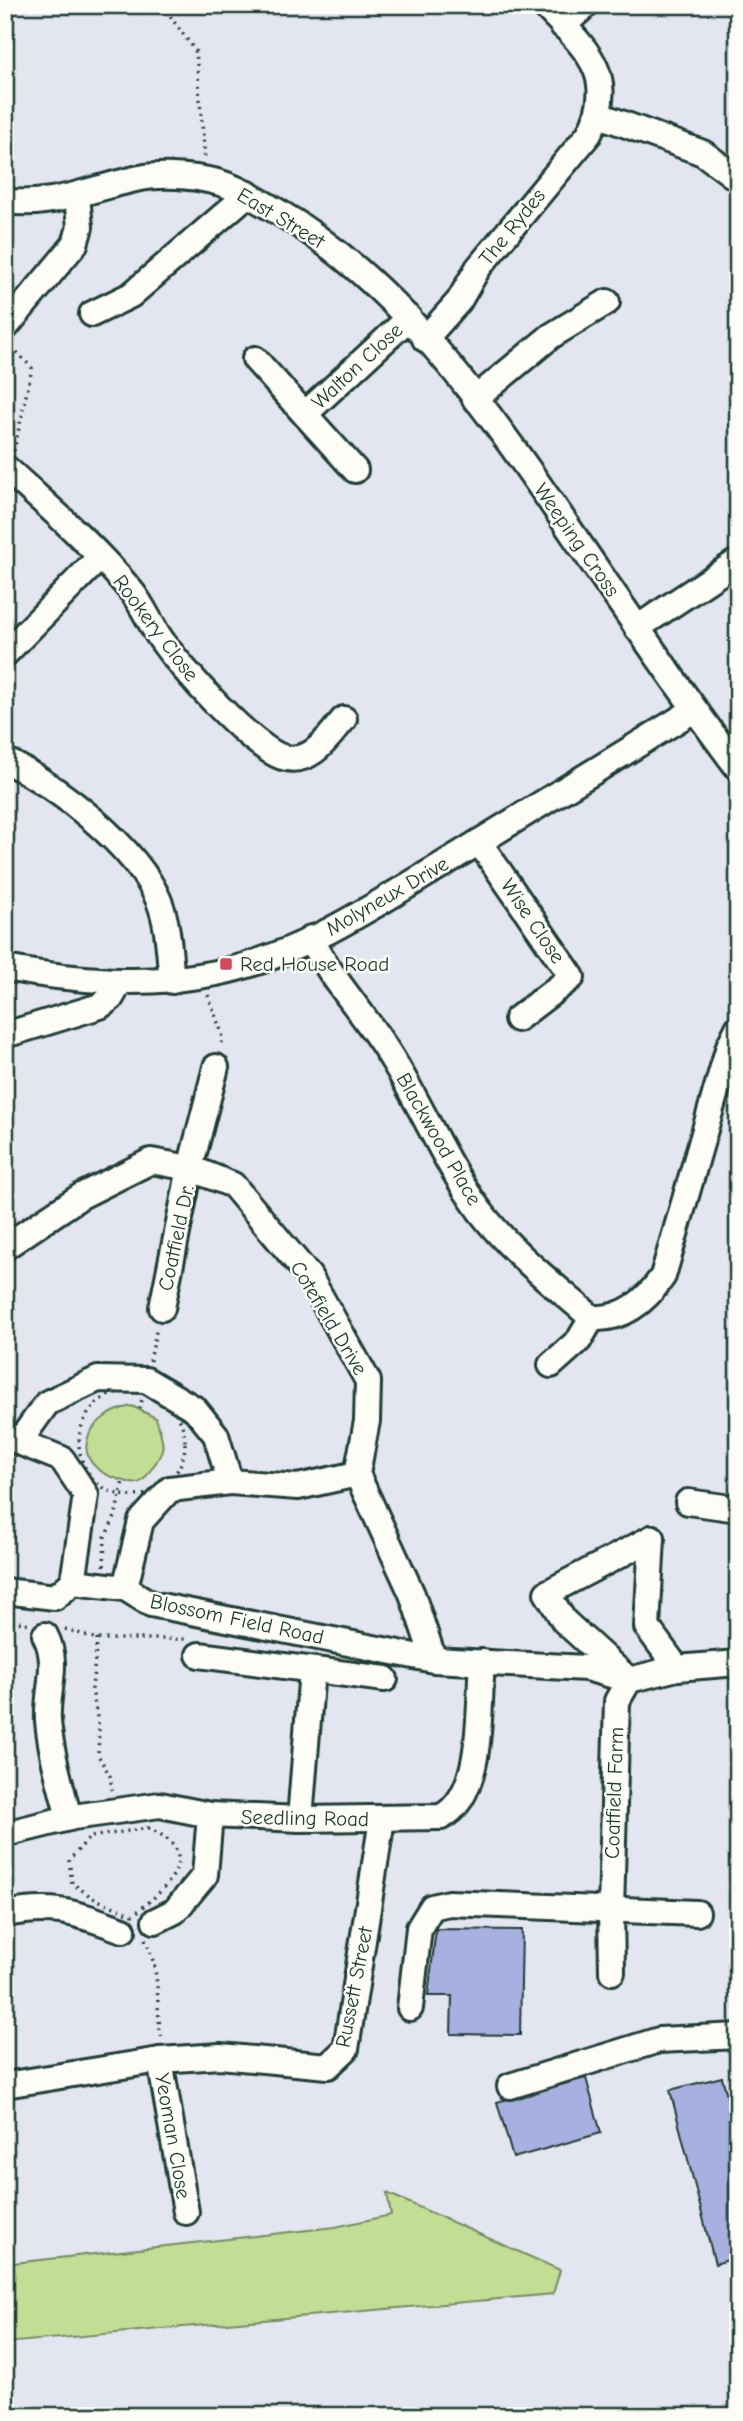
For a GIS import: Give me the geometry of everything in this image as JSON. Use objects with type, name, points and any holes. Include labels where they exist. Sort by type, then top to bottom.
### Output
[{"type":"street","name":"The Rydes","points":[[425,339],[459,301],[478,268],[589,134],[599,115],[603,88],[598,69],[544,5]]},
{"type":"street","points":[[563,26],[586,5]]},
{"type":"street","points":[[599,115],[703,153],[738,179]]},
{"type":"street","name":"East Street","points":[[5,201],[23,204],[77,196],[141,178],[175,176],[207,180],[248,194],[325,243],[409,318]]},
{"type":"street","points":[[92,314],[131,295],[248,194]]},
{"type":"street","points":[[5,328],[75,243],[80,227],[77,196]]},
{"type":"street","points":[[475,399],[551,336],[607,302]]},
{"type":"street","name":"Weeping Cross","points":[[409,318],[514,450],[694,710],[738,768]]},
{"type":"street","name":"Walton Close","points":[[305,414],[409,318]]},
{"type":"street","name":"Walton Close","points":[[255,359],[355,470]]},
{"type":"street","name":"Rookery Close","points":[[7,469],[100,557],[134,594],[160,639],[190,676],[271,754],[300,759],[313,754],[344,719]]},
{"type":"street","points":[[5,654],[100,557]]},
{"type":"street","points":[[637,628],[738,561]]},
{"type":"street","name":"Molyneux Drive","points":[[5,968],[53,976],[120,982],[172,981],[257,961],[345,923],[694,710]]},
{"type":"street","points":[[5,760],[62,794],[97,824],[145,877],[159,900],[166,926],[172,981]]},
{"type":"street","name":"Wise Close","points":[[479,842],[572,977],[517,1018]]},
{"type":"street","name":"Blackwood Place","points":[[311,939],[334,978],[385,1047],[453,1170],[480,1211],[514,1251],[592,1318]]},
{"type":"street","points":[[5,1035],[100,1006],[111,998],[120,982]]},
{"type":"street","points":[[551,1365],[579,1340],[592,1318],[607,1319],[631,1310],[651,1294],[663,1276],[729,1046],[738,1028]]},
{"type":"street","name":"Coatfield Dr.","points":[[162,1308],[190,1168],[216,1067]]},
{"type":"street","name":"Cotefield Drive","points":[[5,1247],[81,1196],[151,1161],[190,1168],[233,1185],[309,1276],[368,1381],[367,1421],[357,1474]]},
{"type":"street","points":[[5,1591],[55,1597],[73,1582],[86,1495],[62,1460],[12,1440],[47,1403],[98,1379],[146,1380],[195,1409],[216,1435],[230,1482]]},
{"type":"street","points":[[113,1586],[141,1521],[170,1489],[230,1482],[298,1487],[357,1474],[412,1594],[434,1660],[586,1668],[629,1680],[677,1668],[738,1663]]},
{"type":"street","points":[[688,1502],[738,1508]]},
{"type":"street","points":[[629,1680],[564,1621],[547,1593],[652,1538],[647,1627],[677,1668]]},
{"type":"street","name":"Blossom Field Road","points":[[73,1582],[113,1586],[151,1604],[434,1660]]},
{"type":"street","points":[[50,1630],[52,1649],[48,1701],[53,1756],[69,1818]]},
{"type":"street","points":[[199,1655],[385,1679]]},
{"type":"street","name":"Seedling Road","points":[[5,1834],[69,1818],[118,1820],[160,1805],[210,1815],[300,1819],[441,1817],[453,1811],[463,1798],[473,1769],[482,1662]]},
{"type":"street","points":[[300,1819],[312,1670]]},
{"type":"street","name":"Coatfield Farm","points":[[612,1972],[611,1910],[617,1701],[629,1680]]},
{"type":"street","points":[[5,1914],[38,1908],[58,1909],[139,1927],[175,1911],[205,1875],[210,1815]]},
{"type":"street","name":"Russett Street","points":[[5,2085],[163,2060],[220,2056],[328,2066],[339,2059],[346,2049],[382,1819]]},
{"type":"street","points":[[410,2008],[419,1928],[432,1907],[449,1903],[696,1913]]},
{"type":"street","points":[[510,2086],[659,2040],[738,2036]]},
{"type":"street","name":"Yeoman Close","points":[[163,2060],[186,2212]]},
{"type":"path","points":[[162,5],[196,52],[207,180]]},
{"type":"path","points":[[5,340],[33,368],[17,446],[7,469]]},
{"type":"path","points":[[202,976],[223,1037],[216,1067]]},
{"type":"path","points":[[144,1389],[168,1404],[181,1420],[185,1429],[184,1457],[170,1481],[158,1489],[145,1495],[120,1494],[100,1485],[87,1472],[80,1456],[80,1427],[102,1398],[114,1393],[144,1389]]},
{"type":"path","points":[[113,1586],[105,1537],[115,1517],[122,1481]]},
{"type":"path","points":[[5,1620],[97,1639],[141,1637],[200,1640],[199,1655]]},
{"type":"path","points":[[97,1639],[92,1689],[99,1728],[98,1755],[110,1776],[118,1820]]},
{"type":"path","points":[[118,1820],[166,1836],[175,1844],[179,1856],[178,1867],[163,1888],[132,1915],[93,1898],[72,1883],[68,1873],[69,1860],[90,1837],[118,1820]]},
{"type":"path","points":[[139,1927],[156,1967],[158,2022],[163,2060]]},
{"type":"green space","points":[[132,1406],[156,1418],[163,1444],[157,1461],[146,1477],[134,1483],[103,1473],[92,1463],[87,1452],[87,1441],[92,1429],[115,1411]]},
{"type":"green space","points":[[387,2193],[560,2270],[553,2294],[5,2343],[5,2264],[335,2227],[391,2215]]},
{"type":"building","points":[[436,1929],[522,1930],[520,2035],[451,2034],[452,1996],[428,1996]]},
{"type":"building","points":[[722,2077],[738,2137],[738,2257],[715,2264],[670,2090]]},
{"type":"building","points":[[586,2078],[601,2133],[513,2158],[497,2102]]},
{"type":"place","name":"Red House Road","points":[[226,964]]}]
